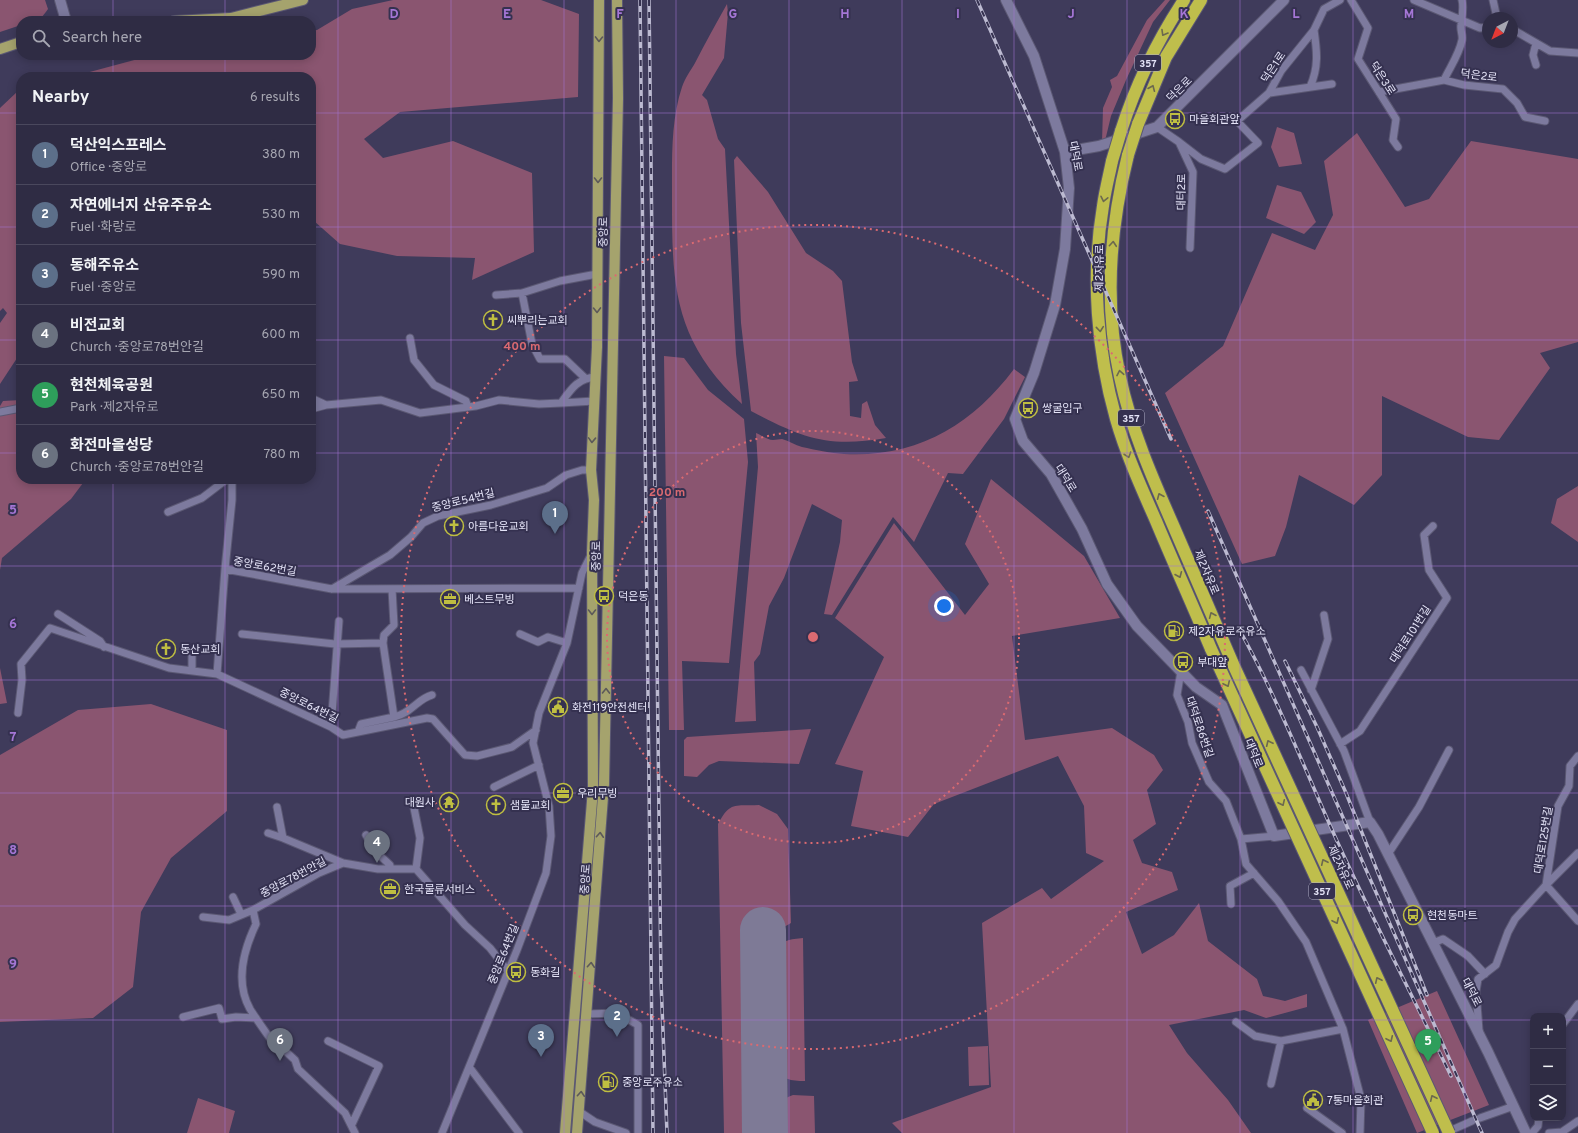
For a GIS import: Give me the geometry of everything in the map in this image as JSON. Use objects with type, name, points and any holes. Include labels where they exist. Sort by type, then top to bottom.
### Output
[{"type":"highway","name":"제2자유로","points":[[1184,0],[1162,36],[1138,82],[1112,161],[1102,206],[1097,286],[1099,328],[1116,419],[1129,460],[1211,649],[1433,1133]]},
{"type":"highway","name":"제2자유로","points":[[1201,0],[1166,57],[1138,124],[1128,155],[1116,214],[1111,275],[1115,346],[1120,377],[1131,419],[1144,457],[1233,664],[1449,1133]]},
{"type":"main road","points":[[238,16],[304,0]]},
{"type":"main road","name":"중앙로","points":[[565,1133],[593,789],[592,553],[594,500],[591,470],[594,401],[590,377],[598,347],[597,274],[599,0]]},
{"type":"main road","name":"중앙로","points":[[578,1133],[604,784],[618,106],[618,0]]},
{"type":"main road","points":[[0,49],[16,44]]},
{"type":"street","points":[[60,0],[65,16]]},
{"type":"street","name":"대덕로","points":[[1006,0],[1034,56],[1065,152],[1070,188],[1065,249],[1055,305],[1034,373],[1015,419],[1023,441],[1051,474],[1082,529],[1107,584],[1137,626],[1196,687],[1222,705],[1274,836]]},
{"type":"street","name":"덕은로","points":[[1065,152],[1099,146],[1157,127],[1284,0]]},
{"type":"street","name":"덕은1로","points":[[1179,142],[1201,159],[1225,169],[1258,143],[1237,121],[1269,93],[1281,71],[1314,30],[1324,9],[1340,0]]},
{"type":"street","name":"덕은3로","points":[[1351,0],[1368,28],[1358,59],[1396,119],[1393,140],[1398,147]]},
{"type":"street","points":[[1414,0],[1461,21],[1482,28]]},
{"type":"street","name":"덕은2로","points":[[1444,80],[1453,60],[1459,54],[1463,38],[1460,29],[1463,4],[1462,0]]},
{"type":"street","points":[[1493,0],[1496,12]]},
{"type":"street","points":[[1310,86],[1316,75],[1318,54],[1314,30]]},
{"type":"street","points":[[1518,32],[1550,51],[1578,53]]},
{"type":"street","points":[[1536,43],[1533,55],[1536,65]]},
{"type":"street","name":"덕은2로","points":[[1379,92],[1444,80],[1464,85],[1503,89],[1517,103],[1525,117],[1545,121]]},
{"type":"street","points":[[1269,93],[1332,84]]},
{"type":"street","name":"대터2로","points":[[1157,127],[1179,142],[1194,172],[1190,248]]},
{"type":"street","points":[[496,295],[522,293],[560,281],[597,274]]},
{"type":"street","points":[[522,293],[532,344],[540,359],[565,359],[590,377],[575,384],[561,403]]},
{"type":"street","points":[[410,338],[414,360],[434,385],[466,401],[468,407]]},
{"type":"street","points":[[316,400],[326,405]]},
{"type":"street","points":[[316,408],[326,405],[381,400],[420,413],[468,407],[499,400],[539,404],[594,401]]},
{"type":"street","points":[[0,412],[16,409]]},
{"type":"street","name":"중앙로54번길","points":[[332,589],[390,555],[411,537],[423,523],[547,488],[566,475],[582,470],[591,470]]},
{"type":"street","points":[[168,512],[202,498],[220,484]]},
{"type":"street","name":"중앙로62번길","points":[[232,484],[232,500],[225,570],[332,589],[579,588]]},
{"type":"street","name":"대덕로101번길","points":[[1340,744],[1360,731],[1447,598],[1428,570],[1424,535],[1433,526]]},
{"type":"street","name":"중앙로64번길","points":[[442,1133],[470,1068],[546,873],[551,836],[549,806],[532,743],[541,706],[567,643],[582,573],[592,553]]},
{"type":"street","points":[[217,674],[225,570]]},
{"type":"street","points":[[392,589],[394,625],[384,635],[384,643],[394,718]]},
{"type":"street","name":"중앙로64번길","points":[[58,614],[100,640],[104,647]]},
{"type":"street","points":[[1310,690],[1328,639],[1324,616]]},
{"type":"street","points":[[331,727],[338,620]]},
{"type":"street","name":"중앙로64번길","points":[[18,713],[22,680],[21,664],[50,628],[169,668],[217,674],[331,727],[344,735],[427,718],[433,719],[465,755],[477,756],[512,747],[536,730]]},
{"type":"street","points":[[242,634],[336,644],[384,643]]},
{"type":"street","points":[[520,634],[538,642],[548,637],[567,643]]},
{"type":"street","points":[[192,652],[192,670]]},
{"type":"street","name":"대덕로","points":[[1301,670],[1310,690],[1340,744],[1370,822],[1388,854],[1479,1032],[1526,1133]]},
{"type":"street","name":"대덕로86번길","points":[[1181,671],[1177,695],[1188,722],[1192,743],[1209,782],[1226,801],[1241,839],[1246,864],[1278,901],[1306,942],[1343,1029],[1360,1099],[1360,1133]]},
{"type":"street","points":[[358,732],[361,724],[394,718],[405,714],[425,696],[432,695]]},
{"type":"street","points":[[1388,854],[1419,807],[1449,750]]},
{"type":"street","name":"대덕로125번길","points":[[1546,885],[1558,806],[1569,786],[1570,766],[1578,756]]},
{"type":"street","points":[[494,787],[538,765]]},
{"type":"street","points":[[277,807],[283,838]]},
{"type":"street","points":[[414,808],[420,838],[416,869],[465,925],[490,948],[508,972]]},
{"type":"street","points":[[1241,839],[1274,836],[1370,822]]},
{"type":"street","name":"중앙로78번안길","points":[[268,834],[283,838],[343,863],[378,868],[416,869]]},
{"type":"street","points":[[366,835],[374,850],[390,865],[390,868]]},
{"type":"street","name":"대덕로125번길","points":[[1479,1032],[1476,991],[1478,979],[1496,965],[1514,919],[1578,853]]},
{"type":"street","name":"중앙로78번안길","points":[[203,917],[229,920],[253,910],[319,873],[343,863]]},
{"type":"street","points":[[1231,904],[1230,886],[1254,873]]},
{"type":"street","points":[[1546,885],[1578,921]]},
{"type":"street","points":[[233,897],[241,914]]},
{"type":"street","name":"중앙로78번안길","points":[[253,910],[256,924],[248,942],[243,960],[243,984],[246,1000],[256,1018],[276,1047],[282,1048],[295,1060],[298,1069],[341,1109],[352,1124],[355,1133]]},
{"type":"street","points":[[1434,943],[1443,939],[1468,956],[1485,974]]},
{"type":"street","points":[[1566,1020],[1578,1004]]},
{"type":"street","points":[[183,1017],[219,1008],[222,1019],[236,1017],[256,1018]]},
{"type":"street","points":[[587,1014],[617,1013],[638,1025],[638,1133]]},
{"type":"street","points":[[1236,1022],[1255,1036],[1281,1041],[1343,1029]]},
{"type":"street","points":[[328,1041],[379,1066],[352,1124]]},
{"type":"street","points":[[1271,1084],[1281,1041]]},
{"type":"street","points":[[470,1068],[519,1133]]},
{"type":"street","points":[[1480,1118],[1514,1106]]},
{"type":"street","points":[[1307,1108],[1335,1130],[1342,1133]]},
{"type":"street","points":[[580,1112],[596,1122],[626,1133]]},
{"type":"street","points":[[1445,1133],[1472,1121]]},
{"type":"street","points":[[1532,1133],[1538,1126],[1539,1121]]},
{"type":"street","points":[[1549,1133],[1562,1132],[1578,1121]]},
{"type":"shaded area","points":[[0,0],[45,0],[48,9],[42,16],[16,16],[16,27],[0,32]]},
{"type":"shaded area","points":[[393,0],[541,0],[579,14],[578,97],[400,112],[364,139],[383,158],[453,141],[532,173],[534,252],[472,280],[475,258],[397,256],[340,244],[316,223],[316,72],[90,72],[134,60],[316,60],[316,30],[352,9]]},
{"type":"shaded area","points":[[1165,0],[1170,0],[1153,22],[1111,116],[1105,141],[1102,142],[1103,108],[1112,87],[1110,80],[1117,76],[1147,20]]},
{"type":"shaded area","points":[[727,4],[728,13],[724,58],[702,95],[707,100],[718,139],[725,149],[736,354],[742,404],[719,380],[701,356],[689,332],[680,307],[675,281],[673,254],[672,152],[678,100],[685,80]]},
{"type":"shaded area","points":[[16,93],[16,360],[0,384],[0,323],[7,313],[3,308],[0,311],[0,108]]},
{"type":"shaded area","points":[[1277,127],[1294,133],[1302,164],[1279,167],[1271,147]]},
{"type":"shaded area","points":[[1357,133],[1405,207],[1429,199],[1471,141],[1578,159],[1578,342],[1540,353],[1550,368],[1499,440],[1468,437],[1382,396],[1382,475],[1354,505],[1299,475],[1286,527],[1275,556],[1242,564],[1165,393],[1223,346],[1272,233],[1315,250],[1333,215],[1324,161]]},
{"type":"shaded area","points":[[737,156],[768,192],[806,253],[833,271],[842,281],[852,362],[858,381],[849,382],[850,416],[861,418],[862,404],[867,401],[875,425],[886,438],[848,442],[816,438],[785,428],[751,411],[741,323],[734,160]]},
{"type":"shaded area","points":[[1277,185],[1301,192],[1316,222],[1304,234],[1266,218]]},
{"type":"shaded area","points":[[664,356],[684,358],[708,390],[744,419],[748,462],[729,663],[682,661],[684,730],[669,730]]},
{"type":"shaded area","points":[[1014,369],[1025,377],[1004,419],[963,474],[948,473],[914,542],[893,517],[832,615],[824,614],[840,542],[842,520],[812,504],[784,578],[769,606],[760,654],[754,662],[756,721],[735,722],[758,467],[756,433],[771,440],[782,439],[802,447],[834,453],[871,454],[895,450],[919,444],[941,434],[961,422],[998,389]]},
{"type":"shaded area","points":[[16,400],[16,484],[82,484],[71,499],[2,558],[0,570],[0,406],[3,401]]},
{"type":"shaded area","points":[[991,479],[1084,556],[1120,618],[1012,636],[1025,740],[1112,728],[1154,755],[1163,770],[1147,790],[1156,824],[1133,840],[1142,863],[1172,872],[1178,890],[1126,912],[1142,954],[1174,935],[1199,903],[1208,941],[1257,979],[1263,996],[1285,1001],[1307,994],[1307,1007],[1266,1018],[1244,1010],[1169,1025],[1187,1053],[1228,1100],[1251,1133],[902,1133],[892,1123],[991,1087],[982,923],[1042,888],[1051,899],[1104,861],[1086,853],[1084,806],[1058,756],[934,804],[908,837],[851,826],[863,771],[835,764],[884,657],[835,618],[894,523],[965,615],[989,584],[965,544]]},
{"type":"shaded area","points":[[1578,486],[1578,542],[1551,523],[1557,499]]},
{"type":"shaded area","points":[[0,668],[7,703],[0,704]]},
{"type":"shaded area","points":[[151,704],[227,730],[227,811],[171,858],[141,912],[133,987],[93,1018],[0,1022],[0,755],[78,710]]},
{"type":"shaded area","points":[[811,729],[799,764],[719,761],[709,765],[697,777],[684,776],[684,740],[687,737]]},
{"type":"shaded area","points":[[759,805],[777,814],[788,829],[791,923],[784,927],[754,926],[757,1133],[724,1133],[718,824],[726,811],[734,806]]},
{"type":"shaded area","points":[[803,938],[805,1081],[795,1081],[784,1077],[776,1065],[776,953],[780,945],[786,941]]},
{"type":"shaded area","points":[[1437,991],[1489,1105],[1417,1133],[1368,1020]]},
{"type":"shaded area","points":[[988,1046],[989,1085],[969,1086],[968,1047]]},
{"type":"shaded area","points":[[793,1095],[814,1096],[815,1133],[777,1133],[777,1115],[780,1105],[782,1101]]},
{"type":"shaded area","points":[[198,1098],[235,1111],[229,1133],[187,1133]]},
{"type":"runway","points":[[763,930],[765,1133]]},
{"type":"railway","points":[[640,0],[653,1133]]},
{"type":"railway","points":[[649,0],[661,981],[667,1133]]},
{"type":"railway","points":[[977,0],[1171,439]]},
{"type":"railway","points":[[1208,511],[1482,1133]]},
{"type":"railway","points":[[1239,629],[1266,681],[1351,871],[1451,1076]]},
{"type":"railway","points":[[1285,661],[1317,727],[1346,793],[1427,995]]},
{"type":"place","name":"마을회관앞","points":[[1175,119]]},
{"type":"place","name":"씨뿌리는교회","points":[[493,320]]},
{"type":"place","name":"쌍굴입구","points":[[1028,408]]},
{"type":"place","name":"아름다운교회","points":[[454,526]]},
{"type":"place","name":"덕산익스프레스","points":[[555,534]]},
{"type":"place","name":"덕은동","points":[[604,596]]},
{"type":"place","name":"베스트무빙","points":[[450,599]]},
{"type":"place","name":"제2자유로주유소","points":[[1174,631]]},
{"type":"place","name":"동산교회","points":[[166,649]]},
{"type":"place","name":"부대앞","points":[[1183,662]]},
{"type":"place","name":"화전119안전센터","points":[[558,707]]},
{"type":"place","name":"우리무빙","points":[[563,793]]},
{"type":"place","name":"대원사","points":[[449,802]]},
{"type":"place","name":"샘물교회","points":[[496,805]]},
{"type":"place","name":"비전교회","points":[[377,863]]},
{"type":"place","name":"한국물류서비스","points":[[390,889]]},
{"type":"place","name":"현천동마트","points":[[1413,915]]},
{"type":"place","name":"동화길","points":[[516,972]]},
{"type":"place","name":"자연에너지 산유주유소","points":[[617,1037]]},
{"type":"place","name":"동해주유소","points":[[541,1057]]},
{"type":"place","name":"화전마을성당","points":[[280,1061]]},
{"type":"place","name":"현천체육공원","points":[[1428,1062]]},
{"type":"place","name":"중앙로주유소","points":[[608,1082]]},
{"type":"place","name":"7통마을회관","points":[[1313,1100]]}]
